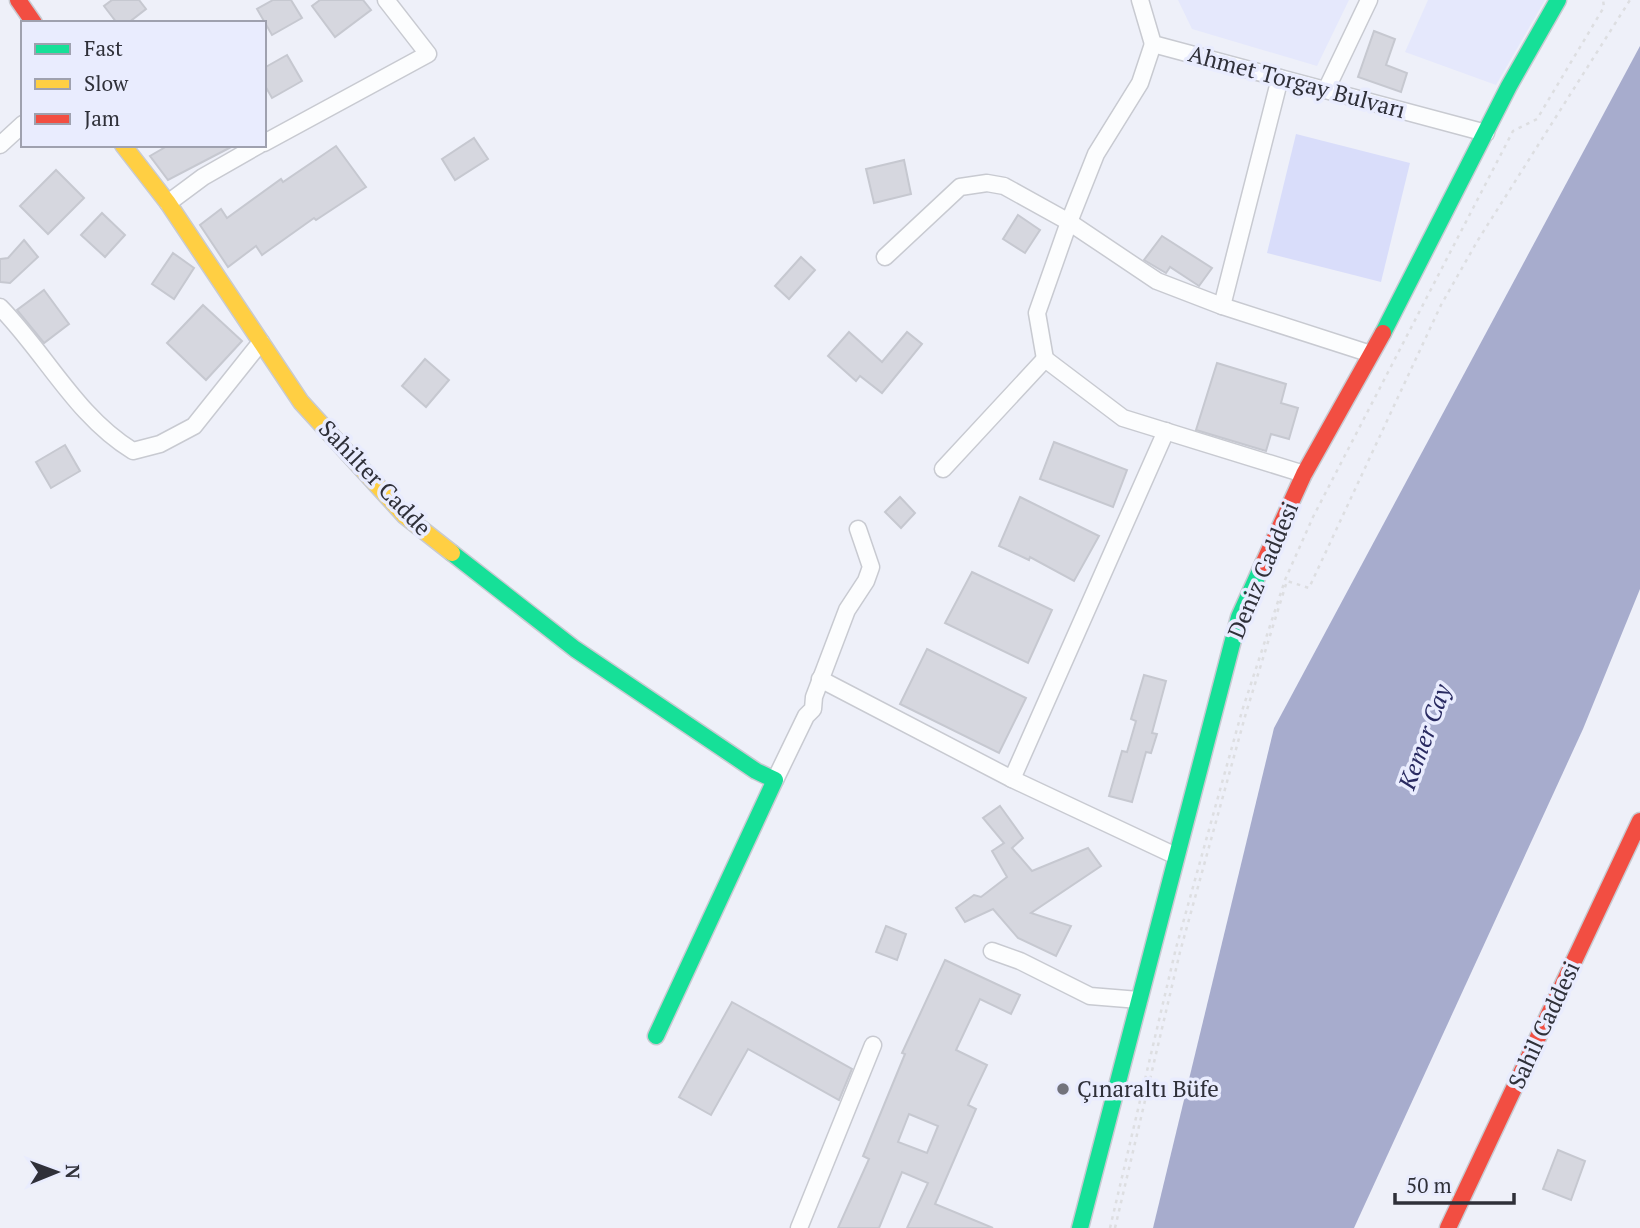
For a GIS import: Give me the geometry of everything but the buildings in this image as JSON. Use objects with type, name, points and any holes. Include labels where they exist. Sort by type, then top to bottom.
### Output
[{"type":"street","points":[[19,0],[33,21]]},
{"type":"street","points":[[266,142],[428,54],[386,0]]},
{"type":"street","points":[[1140,0],[1153,44],[1140,83],[1096,154],[1037,313],[1045,359],[1123,418],[1304,474]]},
{"type":"street","points":[[1326,90],[1369,0]]},
{"type":"street","name":"Deniz Caddesi","points":[[1080,1228],[1239,617],[1304,474],[1371,354],[1558,0]]},
{"type":"street","name":"Ahmet Torgay Bulvarı","points":[[1153,44],[1486,133]]},
{"type":"street","points":[[1222,306],[1280,78]]},
{"type":"street","points":[[0,145],[21,126]]},
{"type":"street","name":"Sahilter Cadde","points":[[126,147],[168,203],[301,402],[405,516],[575,649],[756,771],[775,780]]},
{"type":"street","points":[[168,203],[203,177],[256,147]]},
{"type":"street","points":[[885,257],[960,187],[987,183],[1004,186],[1069,222],[1157,281],[1222,306],[1371,354]]},
{"type":"street","points":[[0,307],[91,419],[109,436],[134,451],[160,444],[194,426],[261,342]]},
{"type":"street","points":[[943,469],[1045,359]]},
{"type":"street","points":[[1012,779],[1166,431]]},
{"type":"street","points":[[656,1036],[691,967],[775,780],[806,716],[813,709],[820,679],[846,610],[866,581],[871,567],[858,529]]},
{"type":"street","points":[[820,679],[1012,779],[1176,856]]},
{"type":"street","name":"Sahil Caddesi","points":[[1448,1228],[1640,821]]},
{"type":"street","points":[[992,951],[1020,961],[1090,996],[1139,1000]]},
{"type":"street","points":[[799,1228],[873,1045]]},
{"type":"path","points":[[1112,1228],[1176,948],[1242,711],[1285,580],[1313,517],[1513,131],[1537,119],[1604,8],[1603,0]]},
{"type":"path","points":[[1112,1228],[1180,952],[1246,713],[1287,582],[1309,588],[1441,305],[1478,240],[1630,0]]},
{"type":"shaded area","points":[[1178,0],[1349,0],[1317,66],[1192,29]]},
{"type":"shaded area","points":[[1428,0],[1545,0],[1496,85],[1405,52]]},
{"type":"shaded area","points":[[1296,134],[1410,163],[1381,282],[1267,253]]},
{"type":"water","name":"Kemer Cay","points":[[1640,46],[1640,589],[1583,729],[1354,1228],[1153,1228],[1274,728]]},
{"type":"traffic: fast","points":[[1383,333],[1509,86],[1558,0]]},
{"type":"traffic: fast","points":[[452,553],[575,649],[756,771],[775,780],[656,1036]]},
{"type":"traffic: fast","points":[[1080,1228],[1239,617],[1263,564]]},
{"type":"traffic: slow","points":[[125,147],[168,203],[301,402],[405,516],[452,553]]},
{"type":"traffic: jam","points":[[18,0],[33,21]]},
{"type":"traffic: jam","points":[[1263,564],[1304,474],[1383,333]]},
{"type":"traffic: jam","points":[[1448,1228],[1640,821]]},
{"type":"place","name":"Çınaraltı Büfe","points":[[1063,1089]]}]
